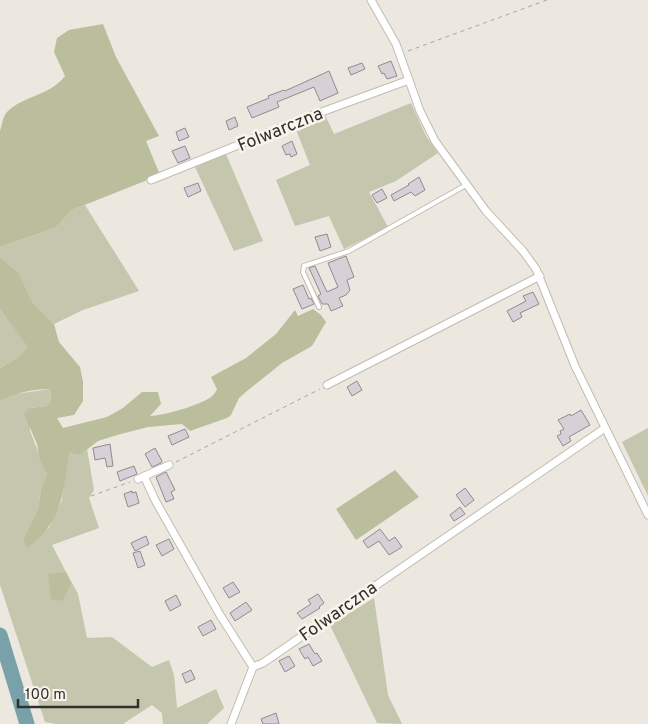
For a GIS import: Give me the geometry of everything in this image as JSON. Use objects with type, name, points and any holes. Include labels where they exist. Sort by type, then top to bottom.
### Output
[{"type":"street","points":[[371,0],[400,54],[429,131],[443,154],[491,218],[526,254],[540,276],[567,347],[648,515]]},
{"type":"street","name":"Folwarczna","points":[[151,180],[308,117],[409,80]]},
{"type":"street","points":[[327,385],[540,276]]},
{"type":"street","name":"Folwarczna","points":[[253,667],[263,663],[605,428]]},
{"type":"street","points":[[169,465],[141,478],[253,667],[231,724]]},
{"type":"lane","points":[[319,307],[303,272],[304,266],[349,251],[466,185]]},
{"type":"path","points":[[400,54],[547,0]]},
{"type":"path","points":[[169,465],[327,385]]},
{"type":"path","points":[[91,496],[141,478]]},
{"type":"green space","points":[[103,24],[116,57],[159,136],[146,141],[160,175],[72,210],[55,228],[0,247],[0,131],[4,116],[14,106],[52,88],[65,76],[54,52],[57,38],[69,30]]},
{"type":"green space","points":[[411,103],[426,136],[438,153],[396,181],[369,192],[388,227],[344,249],[329,216],[295,226],[276,180],[310,165],[295,127],[325,115],[334,134]]},
{"type":"green space","points":[[226,154],[263,241],[234,251],[195,167]]},
{"type":"green space","points":[[85,205],[139,291],[83,310],[54,324],[33,303],[19,273],[0,257],[0,247],[55,228],[72,210]]},
{"type":"green space","points":[[0,257],[19,273],[33,303],[54,324],[59,342],[80,367],[83,382],[83,401],[74,415],[57,418],[63,428],[107,417],[123,408],[142,392],[158,392],[161,404],[150,416],[193,406],[215,393],[217,389],[211,377],[246,358],[276,334],[295,310],[298,316],[313,309],[326,322],[312,346],[282,363],[247,391],[239,398],[231,415],[227,418],[190,431],[182,424],[148,427],[98,441],[80,455],[69,453],[63,494],[55,517],[39,538],[27,548],[23,539],[38,509],[41,489],[47,474],[40,460],[37,444],[24,414],[29,408],[47,406],[51,401],[50,389],[24,392],[0,401],[0,368],[19,357],[28,347],[0,309]]},
{"type":"green space","points":[[0,309],[29,347],[19,357],[0,368]]},
{"type":"green space","points":[[50,389],[51,401],[47,406],[29,408],[30,431],[47,474],[41,489],[38,509],[23,539],[49,528],[62,500],[68,453],[80,455],[87,449],[94,490],[89,498],[99,528],[52,545],[66,572],[55,574],[63,601],[72,583],[78,594],[87,638],[112,637],[152,667],[169,660],[174,675],[177,708],[216,689],[224,708],[207,724],[163,724],[162,713],[152,705],[123,724],[56,724],[45,722],[0,585],[0,401],[16,394]]},
{"type":"green space","points":[[648,428],[648,496],[622,442]]},
{"type":"green space","points":[[395,470],[419,497],[356,540],[336,509]]},
{"type":"green space","points":[[66,572],[72,583],[63,601],[51,599],[48,574]]},
{"type":"green space","points":[[374,598],[388,695],[402,724],[377,723],[330,625]]},
{"type":"building","points":[[391,61],[397,76],[387,79],[378,66]]},
{"type":"building","points":[[362,63],[365,69],[351,75],[348,68]]},
{"type":"building","points":[[329,71],[338,93],[320,101],[314,87],[277,102],[279,107],[252,118],[247,107],[269,98],[268,96],[285,91]]},
{"type":"building","points":[[235,117],[238,126],[229,130],[226,121]]},
{"type":"building","points":[[185,128],[189,137],[179,141],[176,132]]},
{"type":"building","points":[[292,141],[297,154],[291,157],[290,154],[286,155],[282,146]]},
{"type":"building","points":[[185,146],[190,158],[178,163],[172,151]]},
{"type":"building","points":[[419,177],[425,190],[415,196],[411,192],[394,201],[391,195]]},
{"type":"building","points":[[198,183],[201,191],[188,197],[184,188]]},
{"type":"building","points":[[382,189],[387,198],[377,203],[372,195]]},
{"type":"building","points":[[327,234],[331,247],[320,251],[315,237]]},
{"type":"building","points":[[346,256],[354,277],[347,280],[350,290],[346,295],[339,298],[343,306],[331,311],[328,304],[322,304],[318,296],[321,294],[309,268],[315,266],[327,292],[338,287],[328,263]]},
{"type":"building","points":[[303,285],[309,299],[311,298],[314,304],[302,309],[293,289]]},
{"type":"building","points":[[533,292],[539,304],[520,313],[522,317],[513,322],[507,311],[526,301],[523,296]]},
{"type":"building","points":[[357,381],[362,390],[352,396],[347,387]]},
{"type":"building","points":[[581,410],[590,425],[569,437],[571,441],[563,446],[557,436],[564,429],[558,420],[570,414],[571,416]]},
{"type":"building","points":[[185,429],[189,437],[172,445],[168,436]]},
{"type":"building","points":[[110,444],[113,466],[107,467],[105,458],[95,460],[93,448]]},
{"type":"building","points":[[155,448],[162,461],[152,467],[145,454]]},
{"type":"building","points":[[134,466],[137,474],[120,481],[117,472]]},
{"type":"building","points":[[166,472],[175,490],[171,492],[174,499],[166,502],[156,477]]},
{"type":"building","points":[[465,488],[474,500],[465,507],[456,495]]},
{"type":"building","points":[[132,491],[132,493],[136,492],[139,503],[128,507],[124,494]]},
{"type":"building","points":[[460,507],[465,514],[454,521],[450,515]]},
{"type":"building","points":[[380,529],[389,541],[395,537],[402,547],[389,555],[379,541],[368,548],[363,541]]},
{"type":"building","points":[[146,536],[149,544],[135,551],[131,543]]},
{"type":"building","points":[[169,539],[174,549],[162,556],[156,545]]},
{"type":"building","points":[[140,551],[145,565],[138,568],[133,553]]},
{"type":"building","points":[[233,582],[240,592],[229,598],[223,588]]},
{"type":"building","points":[[318,594],[324,603],[320,608],[302,619],[297,613],[311,604],[308,600]]},
{"type":"building","points":[[176,595],[181,605],[170,611],[165,601]]},
{"type":"building","points":[[246,602],[252,610],[235,621],[230,613]]},
{"type":"building","points":[[211,620],[216,629],[203,636],[198,627]]},
{"type":"building","points":[[309,644],[322,661],[313,666],[308,657],[305,659],[299,649]]},
{"type":"building","points":[[289,656],[295,666],[285,672],[279,661]]},
{"type":"building","points":[[191,670],[195,679],[186,683],[182,674]]},
{"type":"building","points":[[276,713],[279,724],[263,724],[261,719]]},
{"type":"waterway","points":[[0,635],[27,724]]}]
